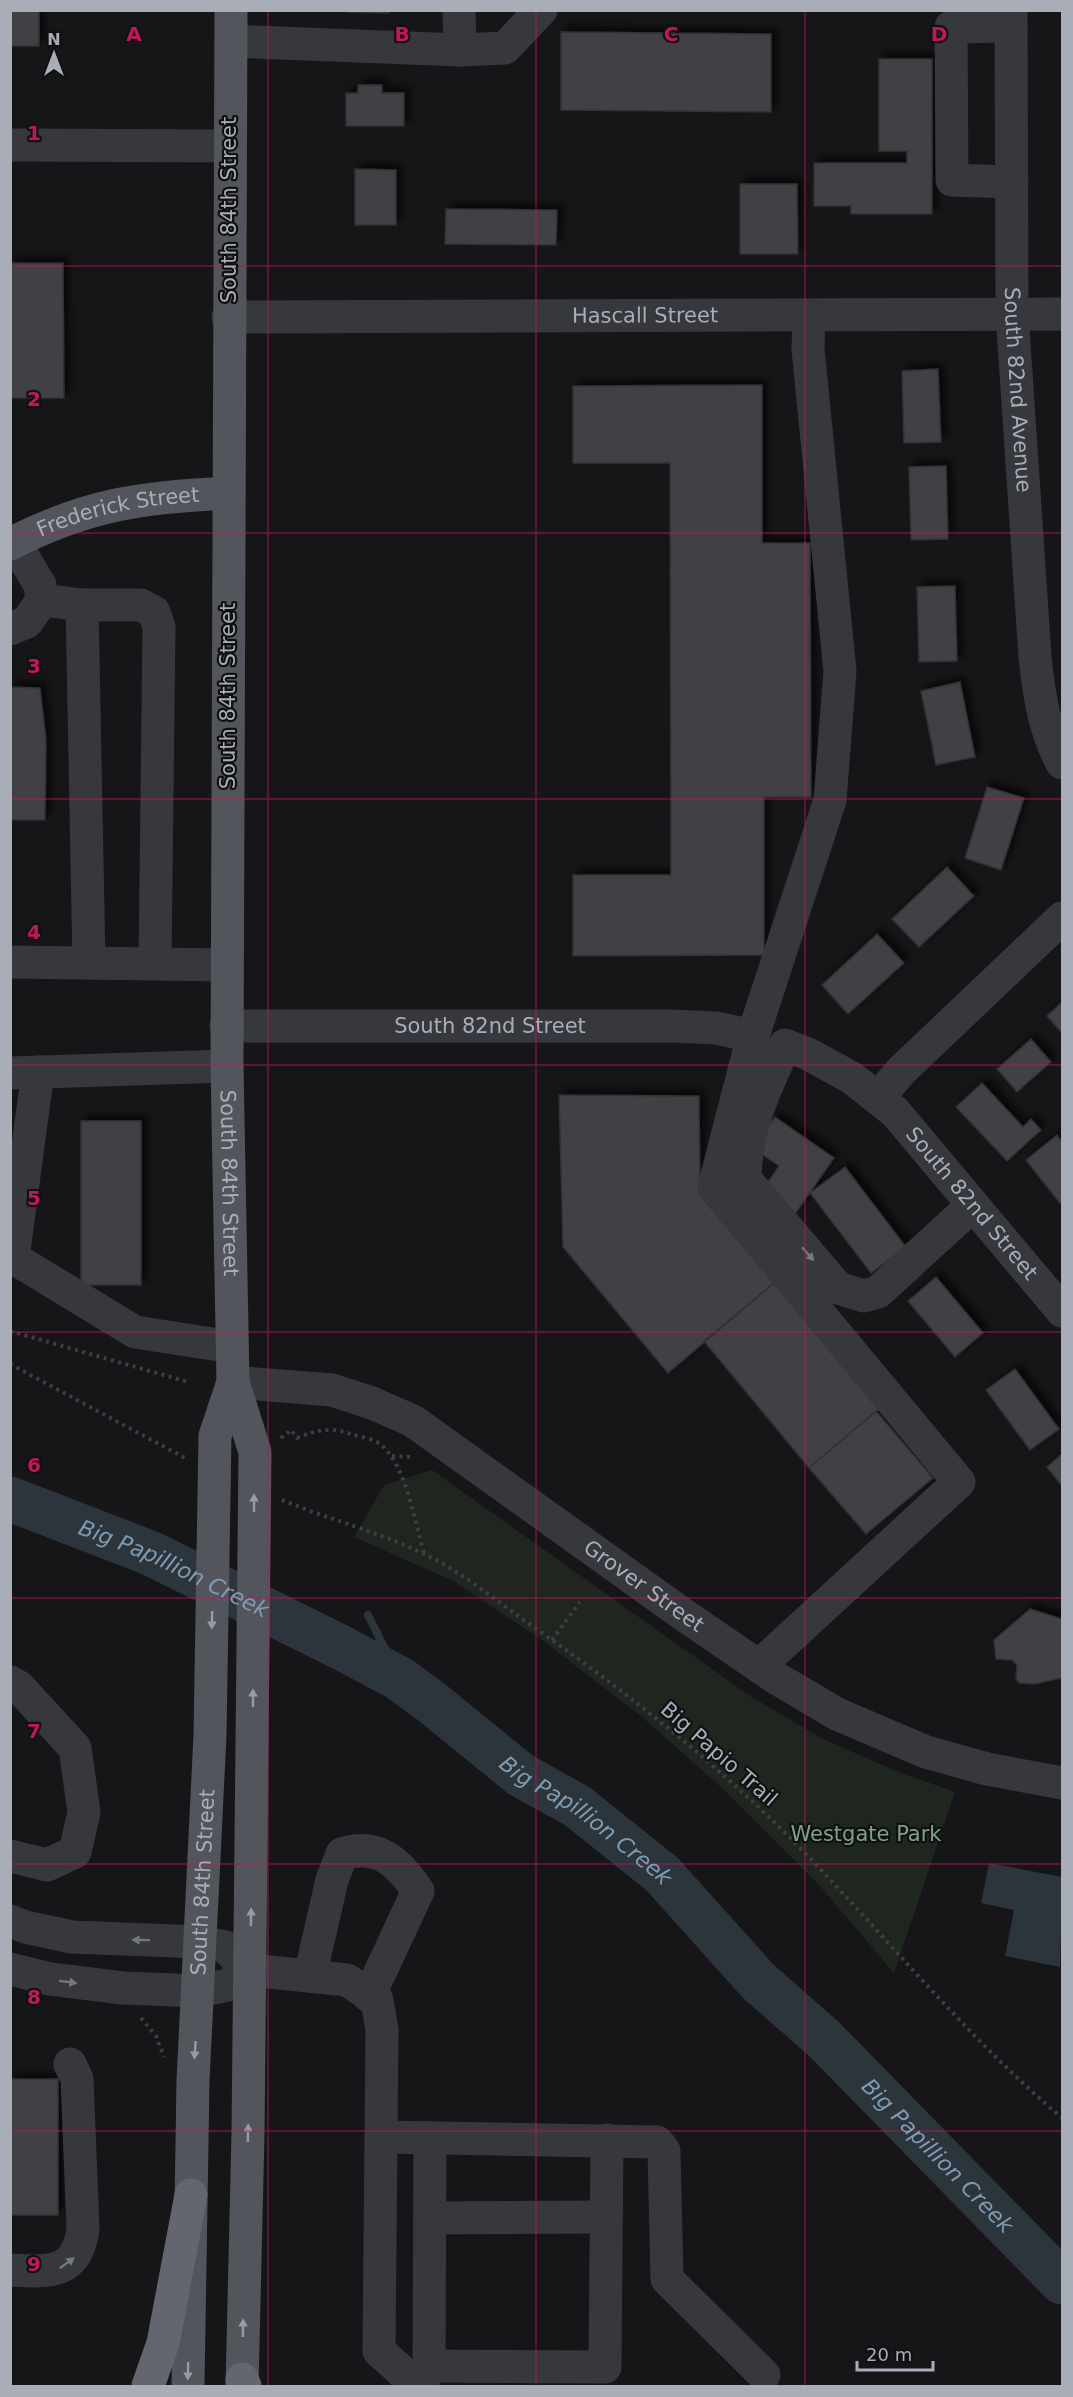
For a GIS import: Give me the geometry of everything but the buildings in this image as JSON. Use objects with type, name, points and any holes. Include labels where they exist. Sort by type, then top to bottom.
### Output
[{"type":"highway","points":[[148,2386],[163,2343],[191,2195]]},
{"type":"main road","name":"South 84th Street","points":[[231,26],[226,1026],[233,1382],[255,1452],[253,1757],[243,2384]]},
{"type":"main road","name":"Frederick Street","points":[[12,543],[46,525],[82,512],[119,503],[176,496],[229,493]]},
{"type":"main road","name":"South 84th Street","points":[[188,2386],[193,2081],[210,1735],[214,1436],[233,1382]]},
{"type":"street","points":[[459,10],[460,50]]},
{"type":"street","points":[[231,26],[460,50],[505,48],[541,10]]},
{"type":"street","points":[[1011,18],[951,27],[952,180],[1012,182]]},
{"type":"street","name":"South 82nd Avenue","points":[[1011,18],[1012,314],[1035,657],[1041,708],[1053,745],[1062,763]]},
{"type":"street","points":[[10,145],[229,146]]},
{"type":"street","name":"Hascall Street","points":[[228,317],[1062,314]]},
{"type":"street","points":[[759,1666],[958,1482],[714,1187],[753,1036],[830,800],[840,671],[808,350],[809,316]]},
{"type":"street","points":[[10,629],[27,622],[42,600],[40,585],[12,543]]},
{"type":"street","points":[[42,600],[82,605],[141,605],[154,612],[159,627],[155,963]]},
{"type":"street","points":[[82,605],[89,963]]},
{"type":"street","points":[[878,1098],[901,1071],[1062,918]]},
{"type":"street","points":[[10,962],[226,965]]},
{"type":"street","name":"South 82nd Street","points":[[226,1026],[671,1026],[716,1028],[753,1036]]},
{"type":"street","name":"South 82nd Street","points":[[973,1206],[878,1292],[864,1296],[838,1288],[745,1179],[753,1116],[785,1045],[852,1078],[895,1112],[1062,1311]]},
{"type":"street","points":[[227,1066],[24,1073],[12,1256],[135,1332],[232,1347]]},
{"type":"street","name":"Grover Street","points":[[233,1382],[332,1390],[372,1403],[413,1421],[759,1666],[837,1714],[926,1752],[987,1769],[1062,1783]]},
{"type":"street","points":[[10,1682],[19,1687],[75,1748],[84,1812],[75,1852],[47,1865],[10,1856]]},
{"type":"street","points":[[310,1976],[332,1880],[342,1854],[358,1849],[389,1857],[405,1872],[418,1891],[369,1995]]},
{"type":"street","points":[[10,1921],[72,1937],[200,1942],[225,1947],[250,1970],[347,1980],[377,2000],[382,2030],[379,2351],[423,2380],[605,2367],[607,2140]]},
{"type":"street","points":[[10,1969],[50,1979],[112,1987],[199,1991],[228,1985],[250,1970]]},
{"type":"street","points":[[10,2270],[59,2269],[69,2263],[81,2245],[83,2229],[78,2079],[69,2064]]},
{"type":"street","points":[[381,2137],[657,2142],[664,2151],[667,2279],[764,2375]]},
{"type":"street","points":[[423,2380],[430,2218],[430,2138]]},
{"type":"street","points":[[430,2218],[605,2217]]},
{"type":"path","points":[[10,1331],[188,1382]]},
{"type":"path","name":"Big Papio Trail","points":[[291,1430],[297,1438],[318,1429],[338,1429],[378,1443],[385,1449],[392,1456],[401,1474],[424,1554],[466,1579],[603,1675],[719,1771],[775,1823],[957,2019],[1020,2082],[1062,2118]]},
{"type":"path","points":[[552,1640],[580,1602]]},
{"type":"path","points":[[137,2014],[156,2036],[165,2064]]},
{"type":"green space","name":"Westgate Park","points":[[432,1470],[750,1696],[823,1739],[896,1771],[955,1792],[894,1973],[819,1885],[722,1788],[641,1716],[542,1640],[453,1581],[354,1537],[384,1485]]},
{"type":"shaded area","points":[[989,1863],[1062,1877],[1060,1967],[1005,1956],[1014,1910],[981,1903]]},
{"type":"waterway","name":"Big Papillion Creek","points":[[10,1499],[150,1553],[400,1679],[521,1775],[577,1806],[662,1874],[758,1981],[825,2040],[1062,2282]]},
{"type":"waterway","points":[[368,1615],[400,1679]]}]
